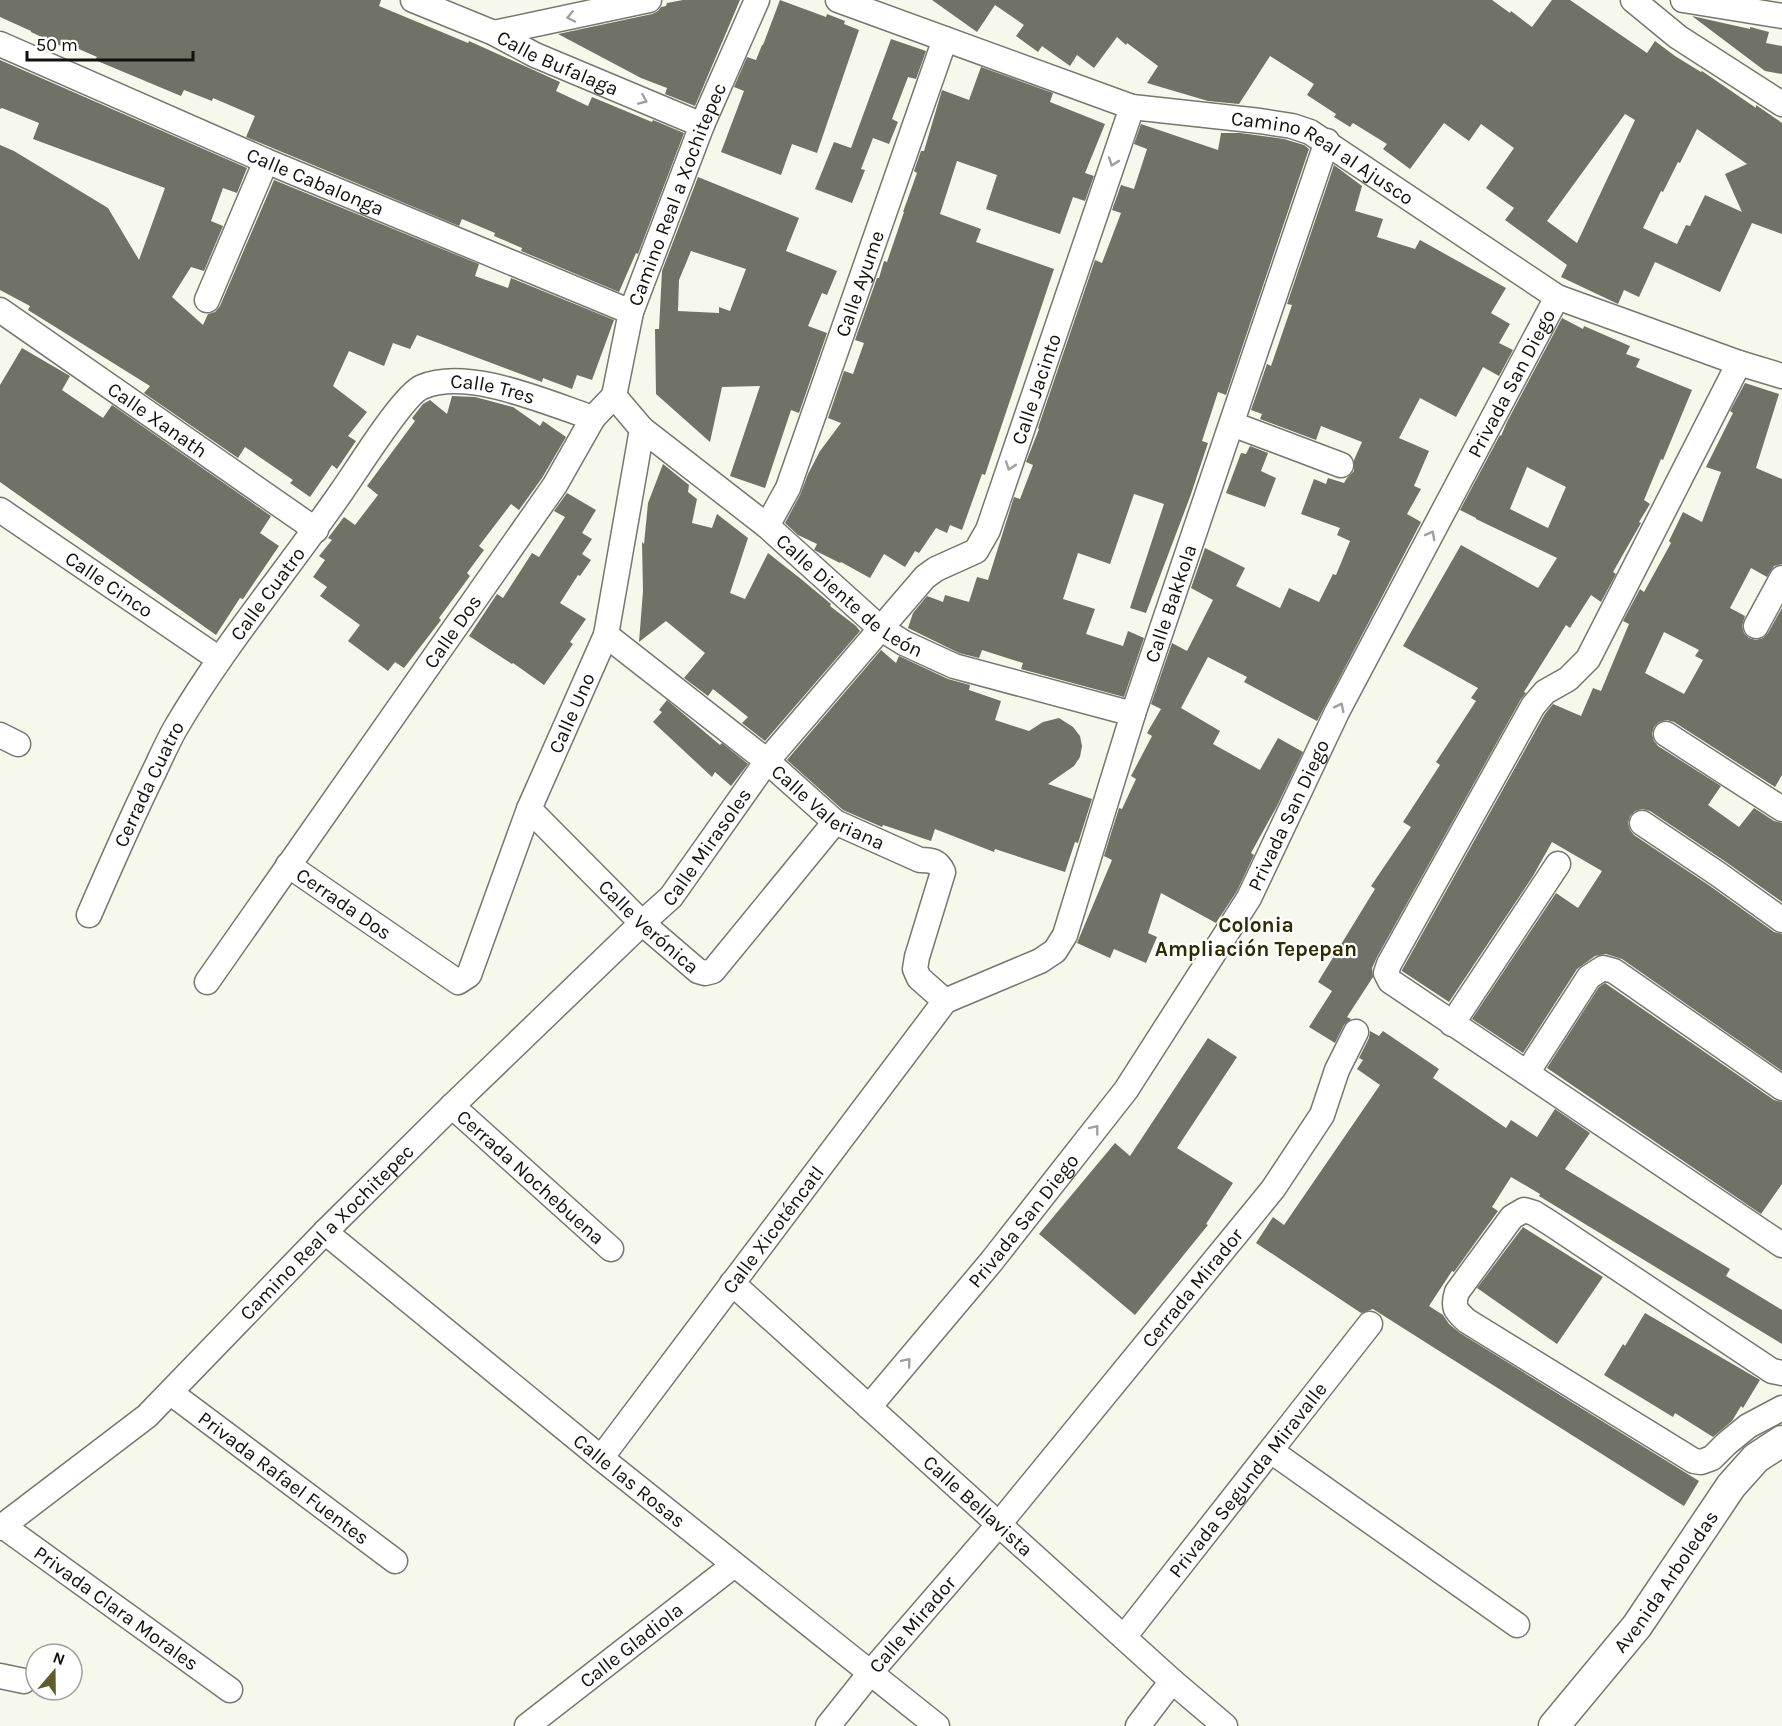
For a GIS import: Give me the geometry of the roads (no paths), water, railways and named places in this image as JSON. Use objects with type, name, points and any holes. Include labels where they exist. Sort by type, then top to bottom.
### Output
[{"type":"street","name":"Calle Bufalaga","points":[[413,0],[494,33],[536,55],[702,125]]},
{"type":"street","points":[[494,33],[649,0]]},
{"type":"street","name":"Camino Real a Xochitepec","points":[[614,396],[631,312],[702,125],[757,0]]},
{"type":"street","name":"Camino Real al Ajusco","points":[[838,0],[1132,107],[1292,126],[1310,132],[1327,141],[1557,297],[1739,363],[1782,376]]},
{"type":"street","points":[[1633,0],[1678,37],[1782,104]]},
{"type":"street","points":[[1683,0],[1782,16]]},
{"type":"street","points":[[1778,0],[1782,10]]},
{"type":"street","name":"Calle Ayume","points":[[767,526],[788,488],[945,39]]},
{"type":"street","name":"Calle Cabalonga","points":[[0,44],[266,161],[631,312]]},
{"type":"street","name":"Calle Jacinto","points":[[880,628],[925,577],[936,569],[976,551],[988,530],[1132,107]]},
{"type":"street","name":"Calle Bakkola","points":[[945,1001],[1040,961],[1055,951],[1065,935],[1133,714],[1327,141]]},
{"type":"street","points":[[207,300],[266,161]]},
{"type":"street","name":"Privada San Diego","points":[[869,1407],[991,1263],[1126,1090],[1249,898],[1337,712],[1557,297]]},
{"type":"street","name":"Calle Xanath","points":[[0,310],[316,530]]},
{"type":"street","points":[[1739,363],[1588,659],[1568,679],[1545,692],[1533,706],[1386,973],[1390,981],[1452,1024],[1781,1243]]},
{"type":"street","name":"Calle Tres","points":[[316,530],[400,407],[420,387],[444,381],[471,382],[501,387],[593,418]]},
{"type":"street","name":"Calle Diente de León","points":[[614,396],[642,429],[767,526],[880,628],[904,643],[954,666],[1133,714]]},
{"type":"street","name":"Calle Dos","points":[[288,865],[555,485],[593,418],[614,396]]},
{"type":"street","points":[[1232,424],[1341,465]]},
{"type":"street","name":"Calle Uno","points":[[458,982],[469,975],[529,809],[606,635],[642,429]]},
{"type":"street","name":"Calle Cinco","points":[[0,510],[219,659]]},
{"type":"street","name":"Calle Cuatro","points":[[219,659],[316,530]]},
{"type":"street","points":[[1756,626],[1782,578]]},
{"type":"street","name":"Calle Mirasoles","points":[[642,922],[671,897],[767,761],[880,628]]},
{"type":"street","name":"Calle Valeriana","points":[[606,635],[767,761],[835,822],[920,860],[930,860],[939,864],[943,872],[915,969],[920,978],[945,1001]]},
{"type":"street","name":"Cerrada Cuatro","points":[[89,915],[136,808],[174,731],[219,659]]},
{"type":"street","points":[[1666,734],[1782,809]]},
{"type":"street","name":"Calle Verónica","points":[[529,809],[642,922],[698,971],[705,973],[713,971],[835,822]]},
{"type":"street","points":[[1641,823],[1782,920]]},
{"type":"street","points":[[1452,1024],[1558,864]]},
{"type":"street","name":"Cerrada Dos","points":[[207,982],[288,865],[458,982]]},
{"type":"street","name":"Camino Real a Xochitepec","points":[[1,1527],[147,1416],[325,1232],[642,922]]},
{"type":"street","points":[[1527,1073],[1589,977],[1603,968],[1614,971],[1782,1088]]},
{"type":"street","name":"Calle Xicoténcatl","points":[[601,1458],[945,1001]]},
{"type":"street","name":"Cerrada Mirador","points":[[999,1524],[1273,1189],[1322,1115],[1337,1070],[1356,1032]]},
{"type":"street","name":"Cerrada Nochebuena","points":[[452,1106],[611,1249]]},
{"type":"street","points":[[1782,1373],[1772,1371],[1534,1213],[1524,1210],[1512,1217],[1457,1292],[1454,1302],[1457,1311],[1467,1321],[1694,1461],[1701,1462],[1712,1458],[1748,1426],[1782,1408]]},
{"type":"street","name":"Calle las Rosas","points":[[325,1232],[601,1458],[936,1726]]},
{"type":"street","name":"Calle Bellavista","points":[[732,1283],[1172,1681],[1225,1726]]},
{"type":"street","name":"Privada Segunda Miravalle","points":[[1124,1637],[1370,1324]]},
{"type":"street","name":"Privada Rafael Fuentes","points":[[171,1393],[395,1561]]},
{"type":"street","name":"Avenida Arboledas","points":[[1554,1726],[1637,1626],[1731,1486],[1756,1458],[1782,1441]]},
{"type":"street","points":[[1271,1451],[1517,1625]]},
{"type":"street","name":"Calle Mirador","points":[[828,1726],[871,1672],[999,1524]]},
{"type":"street","name":"Privada Clara Morales","points":[[1,1527],[230,1690]]},
{"type":"street","name":"Calle Gladiola","points":[[527,1726],[734,1565]]},
{"type":"street","points":[[0,1676],[24,1681]]},
{"type":"street","points":[[1138,1726],[1172,1681]]},
{"type":"district","name":"Colonia Ampliación Tepepan","points":[[1256,937]]}]
